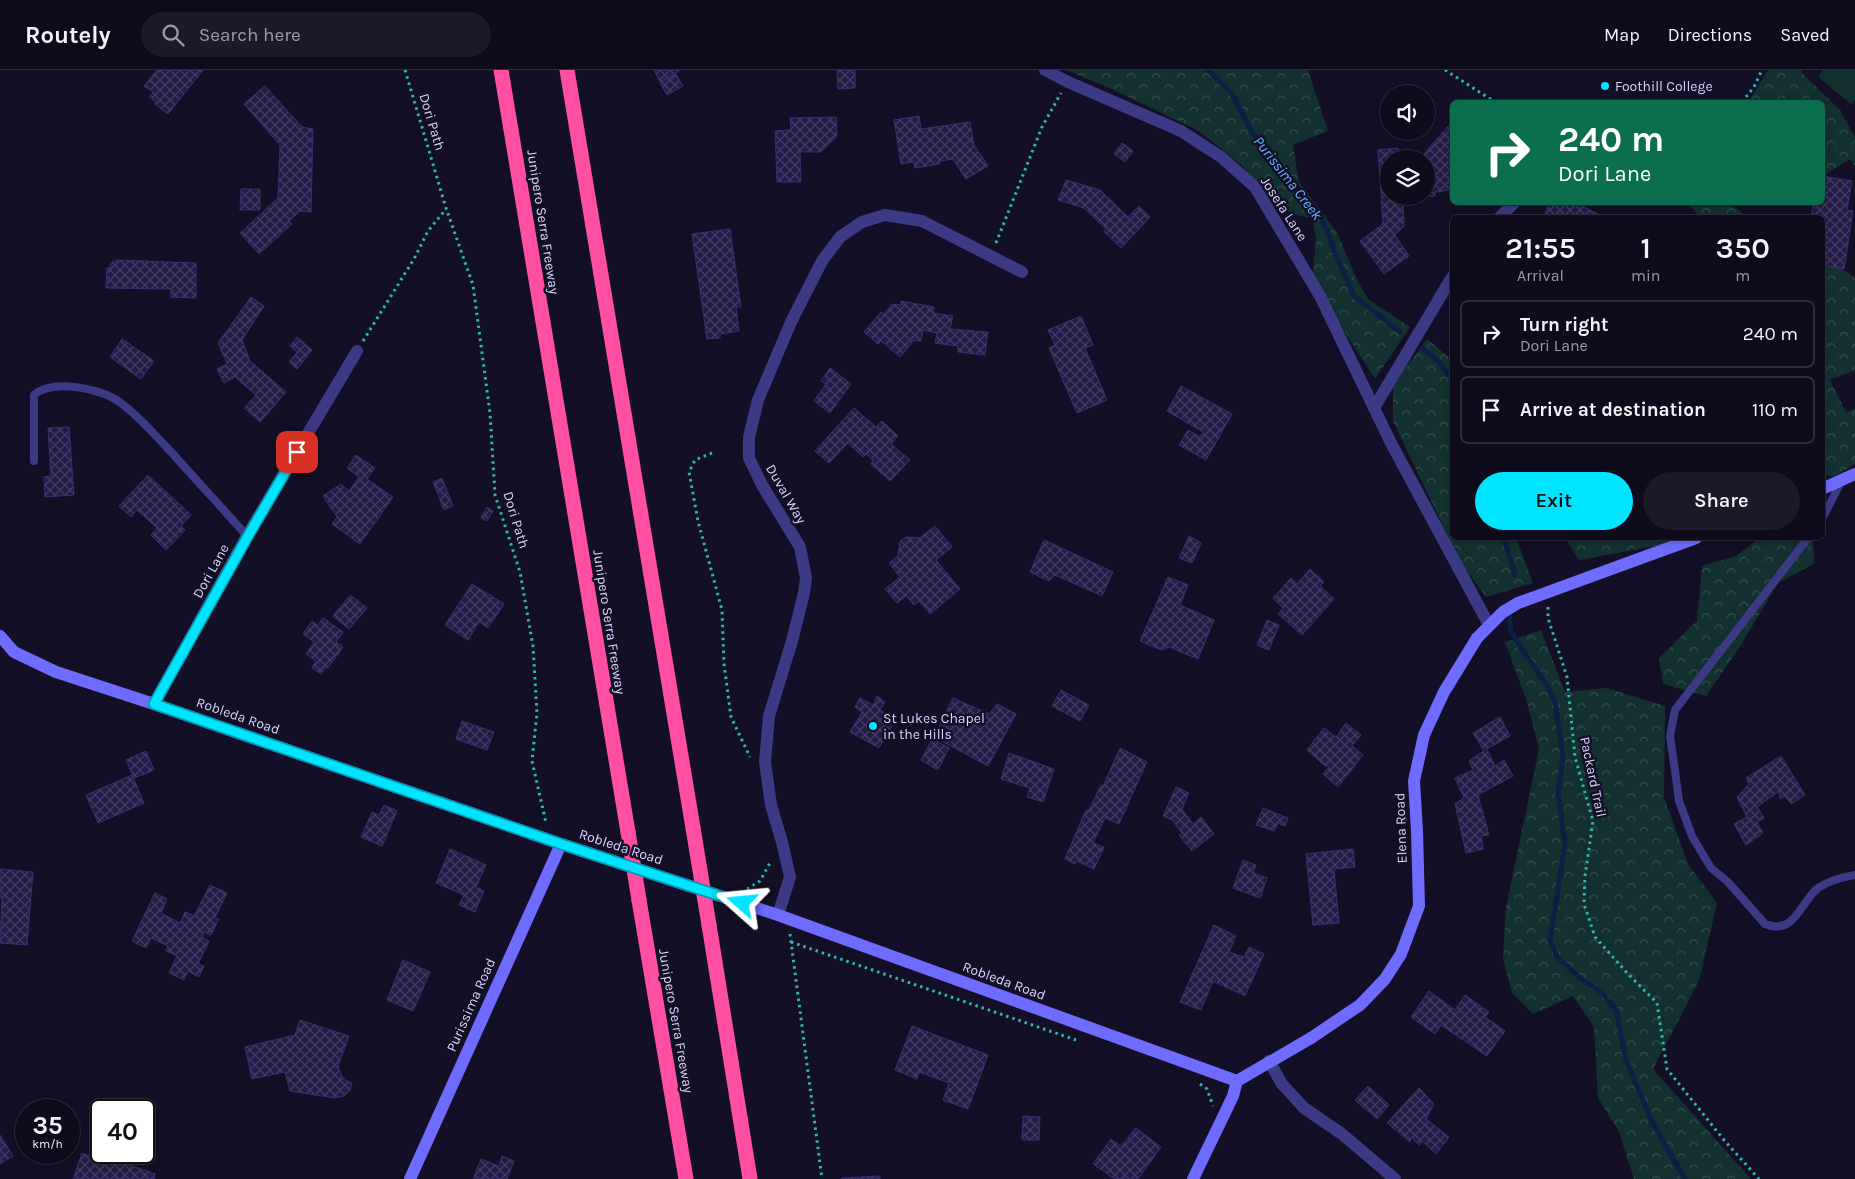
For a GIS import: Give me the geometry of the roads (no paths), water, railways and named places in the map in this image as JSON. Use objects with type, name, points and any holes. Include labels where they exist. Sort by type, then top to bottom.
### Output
[{"type":"highway","name":"Junipero Serra Freeway","points":[[501,70],[686,1179]]},
{"type":"highway","points":[[567,70],[750,1179]]},
{"type":"street","name":"Josefa Lane","points":[[1045,70],[1068,82],[1181,131],[1221,157],[1255,187],[1320,296],[1391,443],[1489,625]]},
{"type":"street","points":[[1502,215],[1512,205]]},
{"type":"street","name":"Duval Way","points":[[783,917],[790,877],[771,805],[764,762],[769,716],[792,641],[806,578],[800,547],[762,485],[749,458],[749,437],[758,400],[791,322],[822,262],[840,238],[862,222],[884,215],[922,221],[1022,272]]},
{"type":"street","points":[[1374,408],[1450,280]]},
{"type":"street","name":"Dori Lane","points":[[154,704],[248,536],[357,351]]},
{"type":"street","points":[[1825,488],[1855,474]]},
{"type":"street","name":"Elena Road","points":[[1237,1081],[1311,1038],[1360,1005],[1385,979],[1402,954],[1419,906],[1414,781],[1424,735],[1444,692],[1477,638],[1503,612],[1518,603],[1690,540]]},
{"type":"street","name":"Robleda Road","points":[[0,636],[14,652],[56,672],[783,917],[1237,1081]]},
{"type":"street","name":"Purissima Road","points":[[410,1179],[552,861],[555,841]]},
{"type":"street","points":[[1269,1061],[1282,1084],[1304,1108],[1342,1134],[1395,1179]]},
{"type":"street","points":[[1193,1179],[1233,1096],[1237,1081]]},
{"type":"lane","points":[[34,461],[34,395],[40,390],[63,386],[94,391],[117,400],[150,430],[248,536]]},
{"type":"lane","points":[[1825,513],[1842,480]]},
{"type":"lane","points":[[1806,540],[1675,710],[1670,736],[1679,801],[1692,836],[1711,868],[1728,882],[1765,924],[1778,926],[1788,923],[1797,916],[1817,889],[1838,879],[1855,876]]},
{"type":"waterway","name":"Purissima Creek","points":[[1208,70],[1232,94],[1253,134],[1318,212],[1354,296],[1400,332]]},
{"type":"waterway","name":"Purissima Creek","points":[[1422,348],[1438,361],[1450,376]]},
{"type":"waterway","name":"Purissima Creek","points":[[1505,540],[1515,575]]},
{"type":"waterway","name":"Purissima Creek","points":[[1509,614],[1511,631],[1546,684],[1555,702],[1563,757],[1558,793],[1565,844],[1550,940],[1557,957],[1580,978],[1601,992],[1616,1010],[1626,1060],[1652,1122],[1685,1179]]},
{"type":"place","name":"Foothill College","points":[[1605,86]]},
{"type":"place","name":"St Lukes Chapel in the Hills","points":[[873,726]]}]
